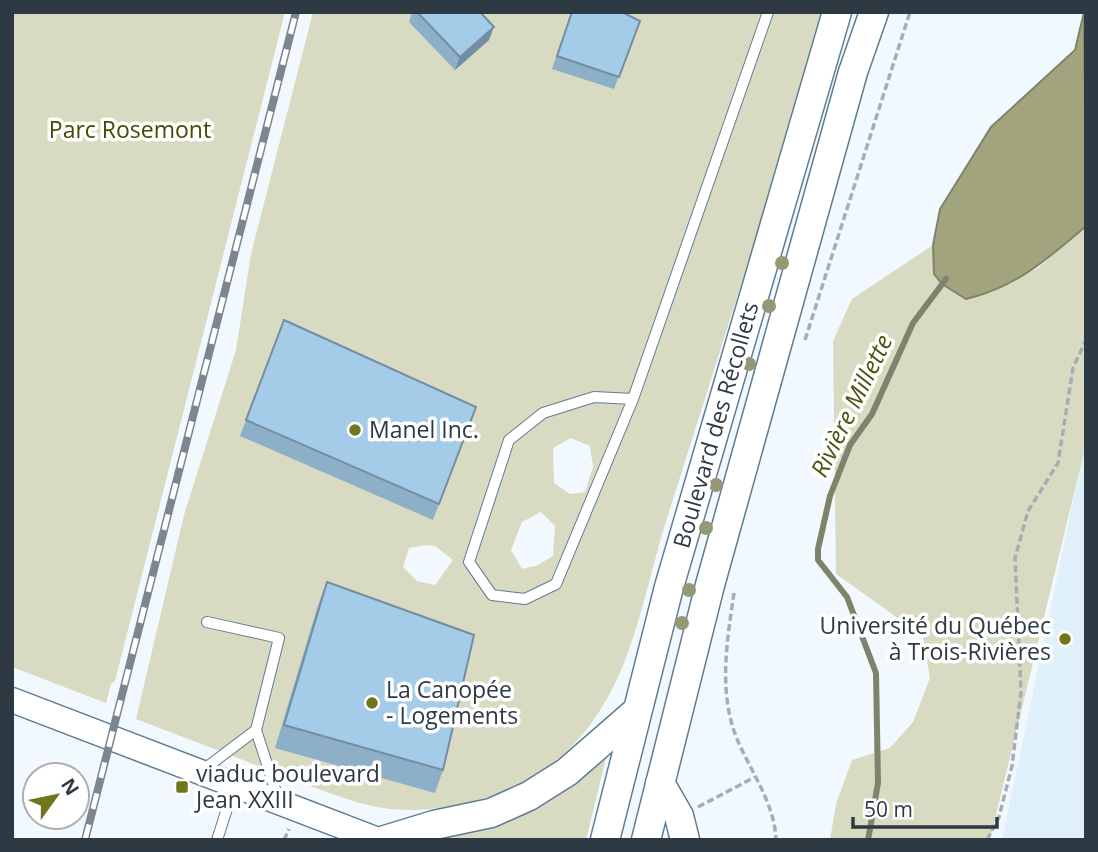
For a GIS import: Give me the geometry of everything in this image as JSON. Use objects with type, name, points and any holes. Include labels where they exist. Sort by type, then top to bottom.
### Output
[{"type":"main road","name":"Boulevard des Récollets","points":[[605,840],[685,533],[837,12]]},
{"type":"main road","name":"Boulevard des Récollets","points":[[646,840],[710,585],[853,72],[874,12]]},
{"type":"main road","points":[[385,840],[434,825],[491,813],[529,796],[567,772],[637,710]]},
{"type":"main road","points":[[660,783],[679,816],[685,840]]},
{"type":"street","points":[[12,700],[378,840]]},
{"type":"lane","points":[[632,399],[594,397],[543,413],[509,440],[469,562],[492,595],[525,599],[556,583],[632,399],[768,12]]},
{"type":"lane","points":[[206,622],[279,638],[256,730],[279,801]]},
{"type":"lane","points":[[202,771],[256,730]]},
{"type":"lane","points":[[216,840],[235,784]]},
{"type":"path","points":[[803,344],[911,12]]},
{"type":"path","points":[[987,840],[999,817],[1012,766],[1021,692],[1015,558],[1028,511],[1058,463],[1073,368],[1086,340]]},
{"type":"path","points":[[734,592],[725,652],[725,690],[736,736],[768,806],[776,840]]},
{"type":"path","points":[[690,811],[755,776]]},
{"type":"path","points":[[285,840],[289,829]]},
{"type":"shaded area","points":[[1084,12],[1086,226],[1016,280],[966,299],[942,284],[934,274],[933,245],[940,209],[991,127],[1075,50]]},
{"type":"shaded area","name":"Université du Québec à Trois-Rivières","points":[[1086,439],[1086,840],[1002,840]]},
{"type":"green space","name":"Parc Rosemont","points":[[12,12],[285,12],[115,681],[111,684],[106,703],[12,667]]},
{"type":"green space","points":[[313,12],[828,12],[668,515],[626,659],[600,711],[582,735],[547,767],[507,790],[485,798],[439,808],[397,810],[379,807],[327,792],[136,719],[184,515],[236,350],[251,254]],"holes":[[[571,438],[590,446],[593,467],[585,492],[570,494],[554,483],[553,448]],[[541,512],[555,526],[553,556],[538,565],[522,569],[511,550],[522,522]],[[435,546],[453,560],[435,585],[417,581],[403,567],[409,548]]]},
{"type":"green space","points":[[1086,226],[1086,444],[990,840],[830,840],[836,804],[852,760],[890,748],[913,722],[930,678],[923,636],[836,574],[833,341],[852,299],[933,245],[934,274],[991,293],[1038,268]]},
{"type":"green space","points":[[607,754],[586,840],[450,840],[440,836],[500,823],[562,793]]},
{"type":"building","points":[[417,12],[480,12],[494,27],[460,57]]},
{"type":"building","points":[[572,12],[622,12],[640,21],[619,77],[557,56]]},
{"type":"building","name":"Manel Inc.","points":[[284,320],[476,407],[439,504],[246,420]]},
{"type":"building","name":"La Canopée - Logements","points":[[327,582],[474,635],[443,770],[284,725]]},
{"type":"waterway","name":"Rivière Millette","points":[[868,840],[878,783],[876,673],[847,597],[818,560],[818,549],[830,496],[850,445],[872,414],[913,323],[946,279]]},
{"type":"railway","points":[[85,840],[296,12]]},
{"type":"place","name":"Manel Inc.","points":[[355,430]]},
{"type":"place","name":"Université du Québec à Trois-Rivières","points":[[1065,639]]},
{"type":"place","name":"La Canopée - Logements","points":[[372,703]]},
{"type":"place","name":"viaduc boulevard Jean XXIII","points":[[182,787]]}]
